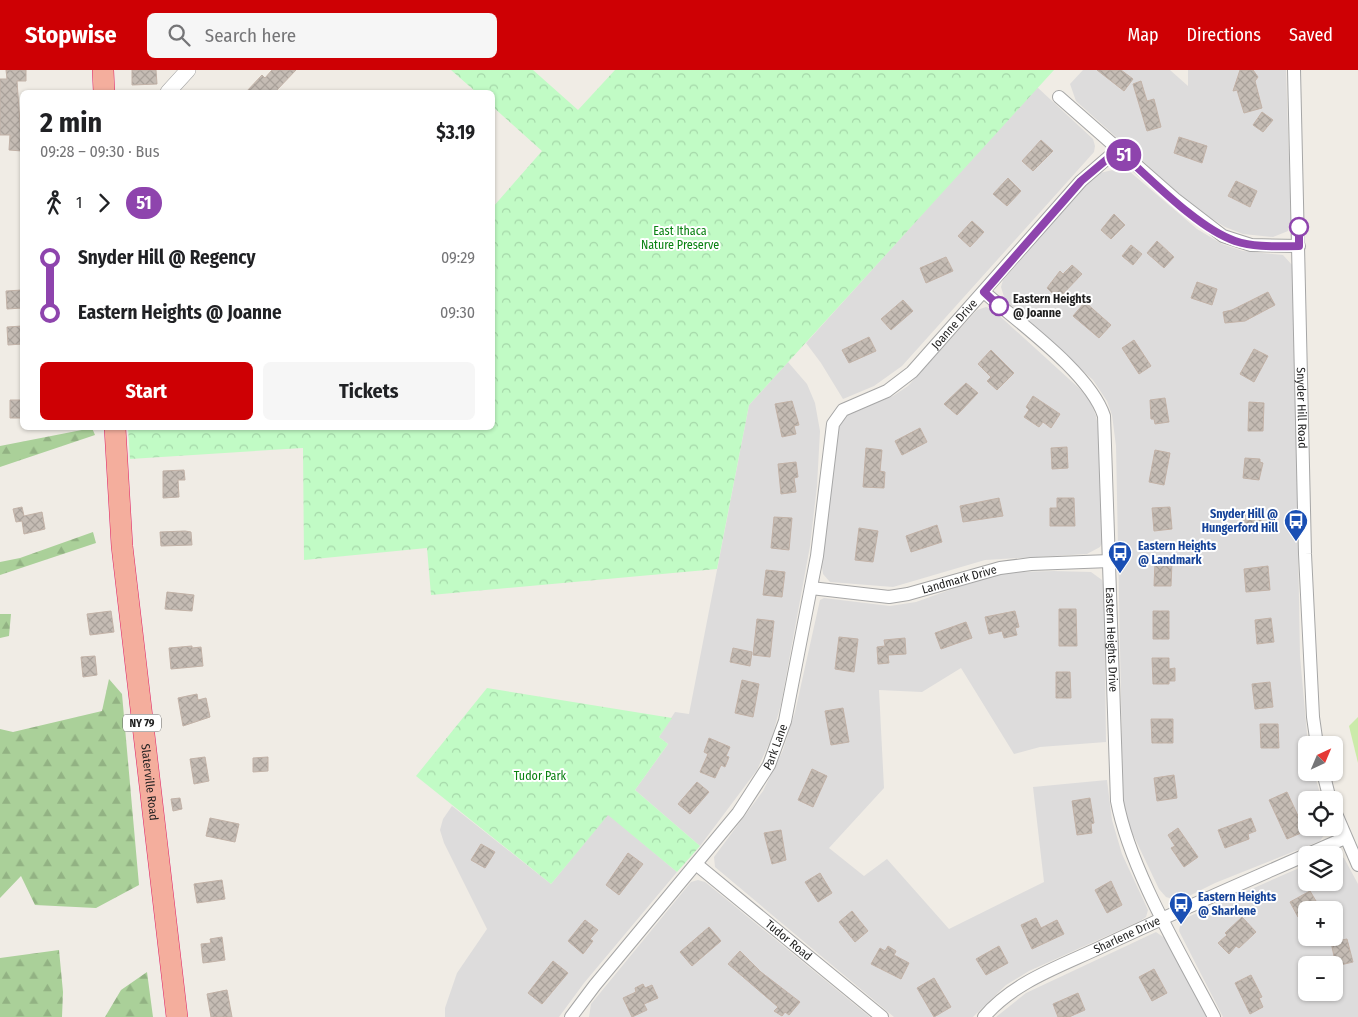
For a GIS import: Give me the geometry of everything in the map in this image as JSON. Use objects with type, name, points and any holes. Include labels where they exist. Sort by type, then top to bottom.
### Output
[{"type":"highway","points":[[103,70],[104,90]]},
{"type":"highway","name":"Slaterville Road","points":[[115,430],[122,546],[177,1017]]},
{"type":"street","points":[[170,90],[188,70]]},
{"type":"street","name":"Snyder Hill Road","points":[[1294,70],[1305,554],[1313,716],[1316,736]]},
{"type":"street","points":[[1059,97],[1199,219],[1223,236],[1251,245],[1299,246]]},
{"type":"street","name":"Joanne Drive","points":[[837,415],[851,406],[887,391],[905,378],[984,292],[1081,181],[1118,150]]},
{"type":"street","name":"Eastern Heights Drive","points":[[984,292],[1082,378],[1100,404],[1107,433],[1117,801],[1125,836],[1163,918],[1214,1017]]},
{"type":"street","name":"Park Lane","points":[[572,1017],[596,984],[696,864],[757,786],[778,744],[785,721],[817,556],[829,438],[837,415]]},
{"type":"street","name":"Landmark Drive","points":[[811,588],[889,597],[908,594],[1000,568],[1031,564],[1110,561]]},
{"type":"street","points":[[1343,833],[1358,864]]},
{"type":"street","name":"Sharlene Drive","points":[[1327,846],[1345,838]]},
{"type":"street","name":"Sharlene Drive","points":[[984,1017],[996,1004],[1021,986],[1163,918],[1298,859]]},
{"type":"street","name":"Tudor Road","points":[[696,864],[882,1017]]},
{"type":"shaded area","points":[[1083,70],[1170,70],[1188,86],[1188,70],[1286,70],[1291,222],[1288,231],[1273,237],[1243,234],[1225,227],[1195,208],[1076,101],[1070,84]]},
{"type":"shaded area","points":[[1037,87],[1093,139],[1094,152],[902,366],[874,386],[843,399],[806,343]]},
{"type":"shaded area","points":[[1121,168],[1129,171],[1197,229],[1222,244],[1243,251],[1283,255],[1293,266],[1300,656],[1307,736],[1298,736],[1298,781],[1316,781],[1319,791],[1298,791],[1298,836],[1323,836],[1320,841],[1308,846],[1298,846],[1298,850],[1215,883],[1179,901],[1166,897],[1159,889],[1129,826],[1123,799],[1116,446],[1112,415],[1107,401],[1093,380],[1005,300],[1001,287],[1003,280],[1089,181],[1100,173]]},
{"type":"shaded area","points":[[986,307],[992,309],[1080,389],[1090,401],[1096,416],[1099,432],[1103,541],[1100,547],[1087,554],[985,560],[893,587],[830,582],[823,574],[822,567],[837,427],[843,418],[852,411],[893,396],[908,386],[977,310]]},
{"type":"shaded area","points":[[788,362],[807,384],[815,403],[820,431],[817,486],[810,546],[781,704],[772,737],[757,770],[700,846],[635,790],[668,744],[659,737],[675,712],[689,714],[749,405]]},
{"type":"shaded area","points":[[1011,572],[1091,572],[1102,580],[1104,589],[1106,742],[1040,747],[1014,754],[961,668],[922,692],[879,690],[884,788],[829,848],[864,876],[887,859],[949,929],[1044,882],[1033,787],[1107,780],[1112,820],[1122,854],[1148,910],[1146,917],[1029,971],[1006,985],[973,1017],[894,1017],[715,867],[714,857],[763,791],[783,750],[795,712],[820,600],[824,598],[890,606],[916,602],[977,580]]},
{"type":"shaded area","points":[[452,806],[551,884],[608,814],[677,872],[584,983],[559,1017],[445,1017],[445,1008],[457,973],[487,929],[444,843],[440,830],[443,819]]},
{"type":"shaded area","points":[[1344,858],[1358,884],[1358,1017],[1223,1017],[1179,931],[1181,920],[1298,869],[1298,891],[1343,891]]},
{"type":"shaded area","points":[[698,880],[705,882],[870,1017],[589,1017],[591,1004],[691,882]]},
{"type":"shaded area","points":[[1156,932],[1166,939],[1207,1017],[996,1017],[1026,993]]},
{"type":"green space","name":"East Ithaca Nature Preserve","points":[[451,70],[533,70],[578,110],[615,70],[1054,70],[749,405],[717,569],[431,595],[427,548],[304,560],[303,448],[130,459],[128,430],[495,430],[495,205],[542,151],[495,109],[495,90],[474,90]]},
{"type":"green space","points":[[82,430],[93,430],[95,435],[0,467],[0,446]]},
{"type":"green space","points":[[93,532],[96,543],[0,575],[0,562],[20,558]]},
{"type":"green space","points":[[0,614],[11,614],[9,636],[0,638]]},
{"type":"green space","points":[[109,679],[122,694],[139,885],[96,908],[35,905],[21,876],[0,898],[0,729],[13,732],[102,711]]},
{"type":"green space","name":"Tudor Park","points":[[487,688],[672,718],[659,737],[668,744],[635,790],[700,846],[677,872],[608,815],[551,884],[416,776]]},
{"type":"green space","points":[[1358,717],[1358,763],[1349,726]]},
{"type":"green space","points":[[59,950],[63,992],[62,1017],[0,1017],[0,958]]},
{"type":"green space","points":[[147,972],[153,1017],[105,1017],[121,990]]},
{"type":"building","points":[[6,70],[26,70],[26,81],[17,81],[20,151],[9,150],[10,135],[0,135],[0,79],[7,79]]},
{"type":"building","points":[[132,70],[156,70],[157,84],[132,85]]},
{"type":"building","points":[[272,70],[296,70],[277,90],[248,90],[262,75],[265,78]]},
{"type":"building","points":[[1097,70],[1121,70],[1133,79],[1124,91]]},
{"type":"building","points":[[1240,70],[1253,70],[1258,77],[1255,81],[1262,108],[1244,113],[1237,90],[1233,91]]},
{"type":"building","points":[[1141,81],[1147,101],[1154,99],[1161,127],[1147,131],[1133,84]]},
{"type":"building","points":[[1262,112],[1273,120],[1263,132],[1253,125]]},
{"type":"building","points":[[1179,137],[1207,146],[1202,163],[1174,153]]},
{"type":"building","points":[[1041,140],[1053,151],[1033,171],[1022,161]]},
{"type":"building","points":[[1008,178],[1021,191],[1007,206],[993,194]]},
{"type":"building","points":[[1236,181],[1257,191],[1250,207],[1228,196]]},
{"type":"building","points":[[1114,214],[1125,225],[1111,239],[1101,230]]},
{"type":"building","points":[[972,221],[984,232],[970,247],[958,236]]},
{"type":"building","points":[[1157,241],[1174,257],[1164,268],[1147,253]]},
{"type":"building","points":[[1131,245],[1142,254],[1133,265],[1122,256]]},
{"type":"building","points":[[946,257],[953,271],[926,283],[920,268]]},
{"type":"building","points":[[1072,265],[1082,274],[1058,299],[1047,288],[1060,271],[1063,274]]},
{"type":"building","points":[[1197,282],[1217,289],[1212,305],[1191,298]]},
{"type":"building","points":[[20,290],[20,308],[7,309],[6,291]]},
{"type":"building","points":[[1268,292],[1275,305],[1245,321],[1225,323],[1223,312],[1232,310]]},
{"type":"building","points":[[903,300],[913,311],[891,330],[881,319]]},
{"type":"building","points":[[1085,302],[1111,325],[1099,338],[1073,316]]},
{"type":"building","points":[[20,326],[20,344],[8,345],[7,327]]},
{"type":"building","points":[[869,337],[876,351],[849,363],[842,350]]},
{"type":"building","points":[[1134,340],[1151,366],[1139,374],[1122,348]]},
{"type":"building","points":[[1254,349],[1268,356],[1254,382],[1240,374]]},
{"type":"building","points":[[991,350],[1014,373],[997,390],[987,381],[991,377],[978,364]]},
{"type":"building","points":[[966,383],[978,393],[957,415],[944,404]]},
{"type":"building","points":[[1033,396],[1060,414],[1051,428],[1043,422],[1039,427],[1024,417],[1029,410],[1026,407]]},
{"type":"building","points":[[1165,398],[1169,422],[1155,424],[1154,419],[1151,419],[1150,400]]},
{"type":"building","points":[[10,400],[20,400],[20,418],[10,418]]},
{"type":"building","points":[[792,401],[799,425],[794,426],[796,434],[782,437],[775,404]]},
{"type":"building","points":[[1249,402],[1264,403],[1263,431],[1248,431]]},
{"type":"building","points":[[920,428],[927,442],[902,455],[895,441]]},
{"type":"building","points":[[1067,447],[1068,468],[1052,469],[1051,448]]},
{"type":"building","points":[[866,448],[882,450],[880,471],[885,472],[884,488],[863,487]]},
{"type":"building","points":[[1155,450],[1170,453],[1164,485],[1149,482]]},
{"type":"building","points":[[1245,458],[1260,459],[1260,462],[1263,463],[1259,480],[1243,478]]},
{"type":"building","points":[[796,462],[798,477],[794,478],[796,492],[781,494],[778,464]]},
{"type":"building","points":[[184,470],[185,480],[178,480],[179,497],[163,498],[163,471]]},
{"type":"building","points":[[999,498],[1003,516],[963,522],[960,506]]},
{"type":"building","points":[[1057,498],[1074,498],[1075,526],[1050,526],[1050,508],[1057,508]]},
{"type":"building","points":[[22,507],[24,516],[42,512],[45,529],[24,534],[22,521],[16,522],[13,509]]},
{"type":"building","points":[[1170,507],[1172,529],[1154,531],[1152,508]]},
{"type":"building","points":[[1243,513],[1261,513],[1261,525],[1258,525],[1258,533],[1243,533]]},
{"type":"building","points":[[774,517],[792,518],[789,550],[771,548]]},
{"type":"building","points":[[937,525],[942,542],[911,552],[906,536]]},
{"type":"building","points":[[859,528],[878,531],[873,562],[855,560]]},
{"type":"building","points":[[160,532],[191,532],[192,545],[161,546]]},
{"type":"building","points":[[1155,562],[1172,562],[1171,586],[1154,586]]},
{"type":"building","points":[[1268,566],[1270,590],[1246,592],[1244,569]]},
{"type":"building","points":[[766,570],[785,572],[782,597],[763,595]]},
{"type":"building","points":[[167,592],[194,595],[192,611],[165,609]]},
{"type":"building","points":[[1059,609],[1076,609],[1077,646],[1059,646]]},
{"type":"building","points":[[111,611],[114,632],[90,635],[87,614]]},
{"type":"building","points":[[1015,611],[1019,627],[1015,628],[1017,635],[1004,638],[1002,631],[989,634],[985,617]]},
{"type":"building","points":[[1153,611],[1169,611],[1169,639],[1153,639]]},
{"type":"building","points":[[1271,618],[1274,642],[1257,644],[1255,620]]},
{"type":"building","points":[[757,619],[774,621],[770,657],[753,655]]},
{"type":"building","points":[[966,622],[972,638],[941,649],[935,633]]},
{"type":"building","points":[[839,637],[858,639],[854,672],[835,669]]},
{"type":"building","points":[[905,638],[906,654],[888,655],[889,663],[878,664],[877,647],[885,646],[884,640]]},
{"type":"building","points":[[192,646],[192,648],[201,647],[203,666],[171,669],[169,648]]},
{"type":"building","points":[[733,648],[752,652],[750,666],[730,662]]},
{"type":"building","points":[[95,656],[97,675],[83,677],[81,657]]},
{"type":"building","points":[[1152,658],[1169,658],[1169,669],[1175,668],[1175,681],[1169,681],[1169,684],[1153,684]]},
{"type":"building","points":[[1056,672],[1070,672],[1071,698],[1056,698]]},
{"type":"building","points":[[742,680],[759,684],[753,717],[735,713]]},
{"type":"building","points":[[1270,682],[1273,707],[1255,709],[1252,684]]},
{"type":"building","points":[[197,694],[198,700],[206,698],[210,717],[183,726],[178,698]]},
{"type":"building","points":[[843,708],[849,742],[831,745],[825,711]]},
{"type":"building","points":[[1151,719],[1173,719],[1173,743],[1152,743]]},
{"type":"building","points":[[1260,724],[1278,724],[1279,748],[1261,748]]},
{"type":"building","points":[[709,738],[730,747],[726,756],[729,757],[725,767],[721,765],[715,778],[700,772],[708,754],[704,752]]},
{"type":"building","points":[[205,757],[209,781],[194,784],[190,759]]},
{"type":"building","points":[[268,757],[268,771],[253,772],[253,758]]},
{"type":"building","points":[[812,769],[827,776],[813,807],[798,800]]},
{"type":"building","points":[[1174,775],[1177,798],[1157,801],[1154,778]]},
{"type":"building","points":[[697,782],[709,792],[690,814],[678,804]]},
{"type":"building","points":[[1287,792],[1298,816],[1298,834],[1287,839],[1269,800]]},
{"type":"building","points":[[180,798],[182,809],[173,811],[171,799]]},
{"type":"building","points":[[1090,798],[1094,823],[1091,824],[1092,833],[1077,835],[1072,801]]},
{"type":"building","points":[[210,818],[239,824],[235,842],[206,836]]},
{"type":"building","points":[[1251,818],[1256,831],[1248,834],[1249,839],[1225,848],[1218,830]]},
{"type":"building","points":[[1178,828],[1198,857],[1184,867],[1171,848],[1175,846],[1168,835]]},
{"type":"building","points":[[781,830],[786,860],[772,864],[764,833]]},
{"type":"building","points":[[481,844],[495,852],[485,868],[471,860]]},
{"type":"building","points":[[628,853],[643,864],[619,895],[606,885]]},
{"type":"building","points":[[820,873],[832,893],[818,902],[805,882]]},
{"type":"building","points":[[222,880],[225,899],[197,903],[194,884]]},
{"type":"building","points":[[1111,881],[1122,905],[1107,913],[1095,890]]},
{"type":"building","points":[[1310,891],[1316,901],[1298,901],[1298,917],[1290,902]]},
{"type":"building","points":[[852,911],[868,931],[855,942],[839,922]]},
{"type":"building","points":[[1242,917],[1256,932],[1239,948],[1236,946],[1229,954],[1218,943],[1227,935],[1225,933]]},
{"type":"building","points":[[1036,918],[1041,928],[1057,920],[1064,934],[1032,949],[1021,925]]},
{"type":"building","points":[[585,920],[598,930],[590,939],[593,941],[583,954],[568,941]]},
{"type":"building","points":[[709,927],[721,941],[692,966],[680,952]]},
{"type":"building","points":[[222,937],[225,960],[203,963],[201,944],[211,943],[210,939]]},
{"type":"building","points":[[1347,939],[1353,962],[1343,964],[1343,956],[1334,956],[1332,946],[1343,946],[1343,940]]},
{"type":"building","points":[[888,946],[896,951],[894,955],[909,963],[901,979],[871,964],[880,948],[885,951]]},
{"type":"building","points":[[999,946],[1008,963],[986,975],[976,959]]},
{"type":"building","points":[[740,951],[761,972],[800,1002],[789,1015],[785,1012],[782,1016],[774,1011],[778,1007],[728,964]]},
{"type":"building","points":[[553,961],[568,973],[542,1004],[528,993]]},
{"type":"building","points":[[1154,969],[1167,993],[1152,1001],[1139,977]]},
{"type":"building","points":[[1251,975],[1262,997],[1259,998],[1263,1007],[1250,1014],[1235,983]]},
{"type":"building","points":[[934,978],[951,1007],[934,1017],[917,988]]},
{"type":"building","points":[[643,984],[645,988],[652,985],[658,998],[644,1004],[647,1010],[632,1017],[623,998],[636,992],[635,988]]},
{"type":"building","points":[[227,990],[232,1017],[211,1017],[207,994]]},
{"type":"building","points":[[1078,993],[1085,1010],[1069,1017],[1058,1017],[1053,1004]]},
{"type":"bus line","name":"51","points":[[999,306],[984,292],[1081,181],[1118,150],[1199,219],[1223,236],[1251,245],[1299,246],[1299,227]]},
{"type":"place","name":"Eastern Heights @ Joanne","points":[[999,306]]},
{"type":"place","name":"Snyder Hill @ Hungerford Hill","points":[[1296,542]]},
{"type":"place","name":"Eastern Heights @ Landmark","points":[[1120,574]]},
{"type":"place","name":"Eastern Heights @ Sharlene","points":[[1181,925]]}]
